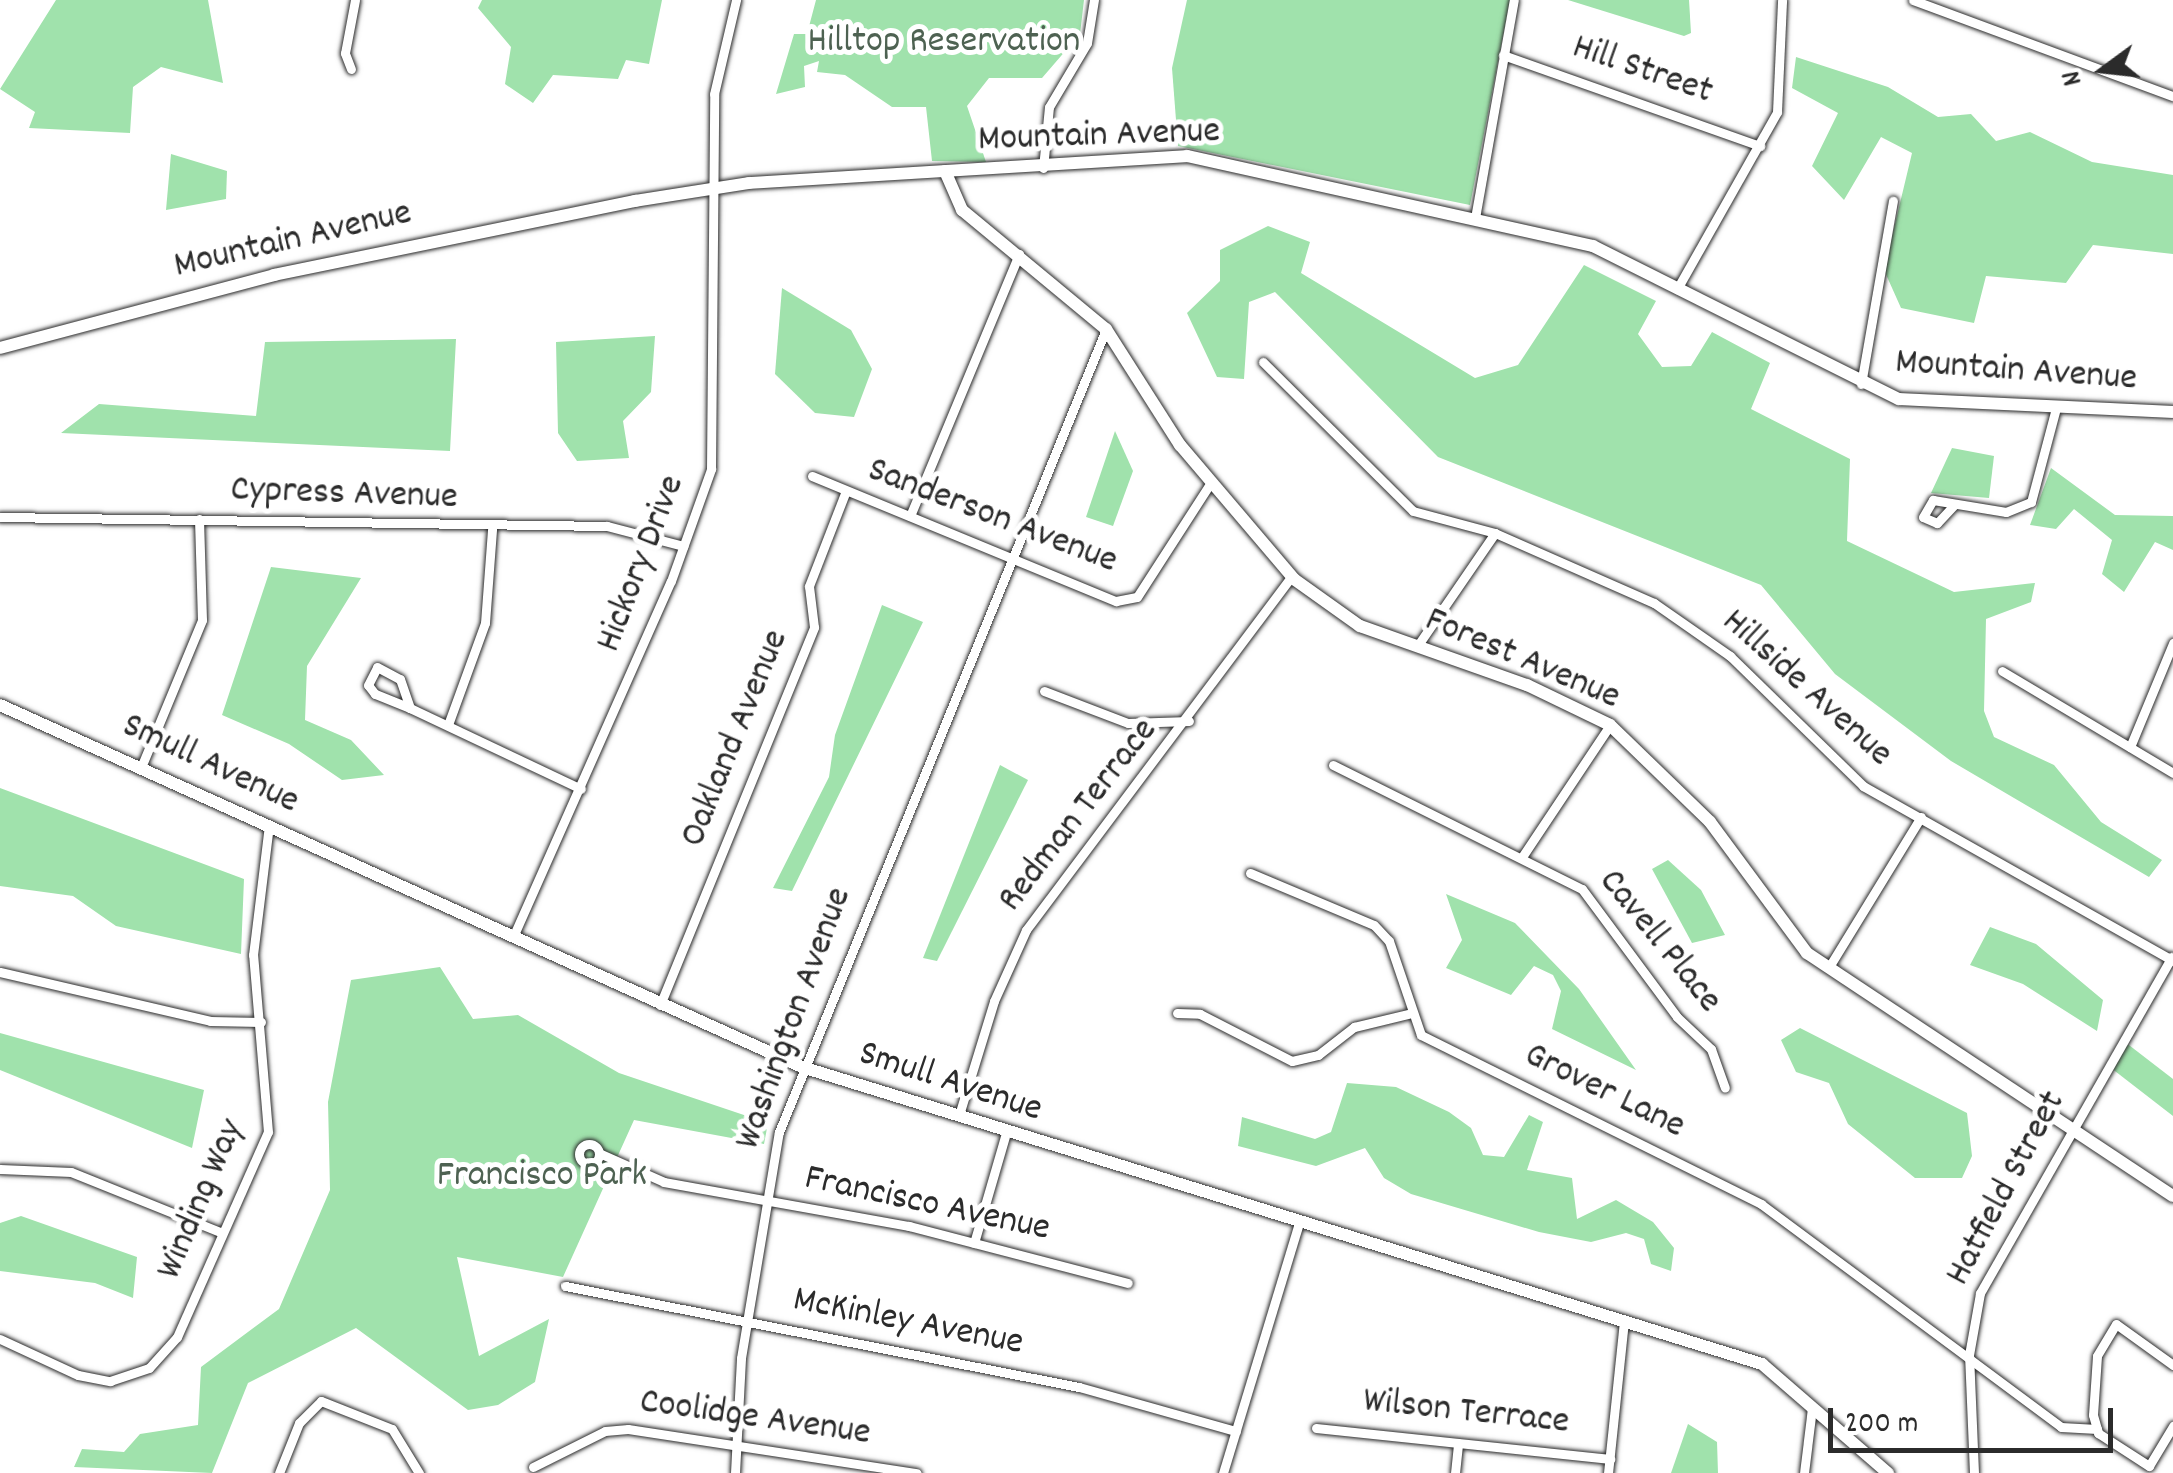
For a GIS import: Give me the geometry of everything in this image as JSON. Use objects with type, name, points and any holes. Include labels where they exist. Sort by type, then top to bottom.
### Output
[{"type":"street","points":[[351,69],[344,53],[355,0]]},
{"type":"street","name":"Hickory Drive","points":[[514,937],[684,546],[717,424],[714,94],[736,0]]},
{"type":"street","points":[[1043,168],[1049,107],[1087,43],[1094,0]]},
{"type":"street","points":[[1475,218],[1514,0]]},
{"type":"street","points":[[1678,290],[1760,146],[1782,93],[1782,0]]},
{"type":"street","points":[[1912,0],[2173,96]]},
{"type":"street","name":"Hill Street","points":[[1503,55],[1760,146]]},
{"type":"street","name":"Mountain Avenue","points":[[0,348],[274,275],[716,188],[945,171],[1222,159],[1593,246],[1861,386],[1914,402],[2173,412]]},
{"type":"street","name":"Forest Avenue","points":[[945,171],[962,210],[1106,329],[1211,482],[1291,576],[1360,626],[1610,725],[1680,787],[1790,937],[2173,1196]]},
{"type":"street","points":[[1861,386],[1893,200]]},
{"type":"street","points":[[910,516],[1019,254]]},
{"type":"street","name":"Washington Avenue","points":[[735,1473],[747,1323],[765,1200],[802,1067],[1106,329]]},
{"type":"street","name":"Hillside Avenue","points":[[1263,362],[1413,511],[1495,532],[1587,568],[1695,628],[1863,786],[2172,958]]},
{"type":"street","points":[[1954,505],[2006,512],[2030,502],[2056,408]]},
{"type":"street","name":"Sanderson Avenue","points":[[812,476],[1116,601],[1138,597],[1211,482]]},
{"type":"street","name":"Oakland Avenue","points":[[660,1005],[814,627],[809,586],[846,492]]},
{"type":"street","name":"Cypress Avenue","points":[[0,517],[492,529],[628,527],[684,546]]},
{"type":"street","points":[[142,765],[202,620],[199,519]]},
{"type":"street","points":[[450,722],[485,623],[492,529]]},
{"type":"street","points":[[1418,646],[1495,532]]},
{"type":"street","name":"Redman Terrace","points":[[959,1115],[994,1000],[1026,930],[1189,721],[1291,576]]},
{"type":"street","points":[[2130,747],[2173,643]]},
{"type":"street","points":[[410,708],[400,679],[376,667],[368,686],[374,694],[410,708],[450,722],[581,789]]},
{"type":"street","points":[[2002,671],[2173,773]]},
{"type":"street","points":[[1044,692],[1128,723],[1189,721]]},
{"type":"street","name":"Smull Avenue","points":[[0,705],[142,765],[802,1067],[1298,1226],[1762,1364],[1888,1473]]},
{"type":"street","points":[[1522,857],[1610,725]]},
{"type":"street","name":"Cavell Place","points":[[1333,765],[1522,857],[1600,906],[1677,1017],[1711,1049],[1725,1088]]},
{"type":"street","points":[[1830,967],[1921,817]]},
{"type":"street","name":"Winding Way","points":[[0,1339],[86,1378],[142,1372],[177,1337],[220,1232],[268,1132],[253,955],[269,825]]},
{"type":"street","points":[[1177,1014],[1200,1014],[1292,1061],[1318,1055],[1354,1026],[1408,1014],[1395,958],[1374,924],[1250,873]]},
{"type":"street","name":"Hatfield Street","points":[[1974,1473],[1970,1354],[1986,1278],[2172,958]]},
{"type":"street","points":[[0,972],[210,1021],[260,1022]]},
{"type":"street","name":"Grover Lane","points":[[1408,1014],[1433,1043],[1761,1204],[1970,1354],[2061,1427],[2097,1428]]},
{"type":"street","points":[[974,1243],[1006,1133]]},
{"type":"street","name":"Francisco Avenue","points":[[599,1153],[664,1182],[974,1243],[1128,1282]]},
{"type":"street","points":[[0,1169],[71,1172],[220,1232]]},
{"type":"street","points":[[1223,1473],[1298,1226]]},
{"type":"street","name":"McKinley Avenue","points":[[565,1286],[1079,1387],[1236,1430]]},
{"type":"street","points":[[1608,1473],[1624,1322]]},
{"type":"street","points":[[2172,1430],[2149,1466],[2097,1428],[2097,1356],[2116,1324],[2173,1365]]},
{"type":"street","points":[[278,1473],[300,1423],[321,1401],[385,1424],[419,1473]]},
{"type":"street","points":[[1804,1473],[1812,1408]]},
{"type":"street","name":"Wilson Terrace","points":[[1316,1428],[1610,1459]]},
{"type":"street","name":"Coolidge Avenue","points":[[533,1466],[605,1431],[737,1440],[917,1473]]},
{"type":"street","points":[[1455,1473],[1458,1443]]},
{"type":"green space","points":[[56,0],[208,0],[223,83],[161,67],[133,87],[130,133],[29,128],[35,112],[0,89]]},
{"type":"green space","points":[[482,0],[662,0],[649,64],[626,60],[618,79],[553,75],[533,103],[505,84],[511,47],[478,8]]},
{"type":"green space","name":"Hilltop Reservation","points":[[816,0],[1084,0],[1080,34],[1042,78],[989,78],[967,106],[986,162],[932,161],[926,107],[892,107],[845,75],[817,72],[819,61],[804,66],[805,87],[776,94],[794,34],[807,34]]},
{"type":"green space","points":[[1187,0],[1510,0],[1470,205],[1178,146],[1172,68]]},
{"type":"green space","points":[[1568,0],[1689,0],[1691,33],[1684,36]]},
{"type":"green space","points":[[1796,57],[1888,87],[1938,117],[1971,114],[1996,141],[2030,132],[2092,162],[2173,175],[2173,254],[2093,245],[2066,283],[1986,276],[1974,323],[1901,308],[1884,270],[1912,153],[1881,137],[1844,200],[1812,166],[1838,113],[1792,88]]},
{"type":"green space","points":[[171,154],[227,171],[226,199],[166,210]]},
{"type":"green space","points":[[1268,226],[1310,242],[1301,273],[1475,378],[1518,365],[1584,265],[1656,301],[1638,334],[1662,367],[1691,366],[1712,332],[1770,363],[1751,409],[1850,459],[1847,541],[1954,592],[2035,583],[2031,602],[1986,619],[1984,711],[1994,737],[2054,765],[2101,822],[2162,860],[2149,877],[1951,761],[1835,674],[1761,585],[1438,457],[1275,292],[1249,302],[1244,379],[1217,377],[1187,313],[1220,281],[1220,250]]},
{"type":"green space","points":[[782,288],[851,330],[872,369],[854,417],[815,413],[775,374]]},
{"type":"green space","points":[[655,336],[651,392],[623,421],[629,458],[577,461],[558,433],[556,342]]},
{"type":"green space","points":[[456,339],[450,451],[61,433],[99,404],[256,416],[265,342]]},
{"type":"green space","points":[[1115,431],[1133,471],[1113,526],[1086,517]]},
{"type":"green space","points":[[1952,448],[1994,456],[1989,498],[1931,493]]},
{"type":"green space","points":[[2051,468],[2115,515],[2173,516],[2173,550],[2155,542],[2124,592],[2102,574],[2112,540],[2074,509],[2056,529],[2030,525]]},
{"type":"green space","points":[[271,567],[361,578],[307,666],[305,720],[351,740],[384,775],[342,780],[289,744],[222,715]]},
{"type":"green space","points":[[882,605],[923,622],[792,891],[773,888],[829,777],[835,735]]},
{"type":"green space","points":[[1000,765],[1028,780],[937,961],[923,958]]},
{"type":"green space","points":[[0,788],[244,879],[241,954],[116,926],[73,896],[0,886]]},
{"type":"green space","points":[[1668,860],[1701,890],[1725,935],[1692,943],[1652,869]]},
{"type":"green space","points":[[1446,894],[1515,923],[1579,989],[1636,1070],[1552,1029],[1561,991],[1553,975],[1534,966],[1511,995],[1446,968],[1462,940]]},
{"type":"green space","points":[[1990,927],[2036,944],[2103,1000],[2097,1031],[2023,984],[1970,965]]},
{"type":"green space","name":"Francisco Park","points":[[440,967],[473,1019],[518,1015],[619,1073],[768,1123],[764,1144],[634,1120],[563,1277],[457,1257],[479,1356],[549,1319],[535,1382],[498,1405],[468,1410],[356,1328],[248,1383],[212,1473],[74,1467],[82,1449],[124,1452],[140,1434],[198,1425],[201,1367],[279,1309],[330,1190],[328,1102],[351,980]]},
{"type":"green space","points":[[1800,1028],[1967,1113],[1972,1156],[1962,1178],[1915,1178],[1848,1124],[1829,1083],[1796,1072],[1781,1040]]},
{"type":"green space","points":[[0,1033],[204,1090],[192,1148],[0,1070]]},
{"type":"green space","points":[[2125,1042],[2173,1079],[2173,1116],[2111,1068]]},
{"type":"green space","points":[[1347,1083],[1396,1087],[1449,1112],[1471,1128],[1483,1155],[1504,1157],[1529,1115],[1543,1122],[1527,1170],[1572,1178],[1577,1219],[1616,1200],[1653,1222],[1674,1248],[1671,1271],[1651,1264],[1644,1239],[1626,1233],[1591,1242],[1539,1232],[1411,1194],[1384,1178],[1365,1148],[1316,1166],[1238,1146],[1242,1117],[1315,1139],[1331,1132]]},
{"type":"green space","points":[[21,1216],[137,1257],[133,1298],[95,1283],[0,1271],[0,1223]]},
{"type":"green space","points":[[1688,1424],[1717,1442],[1718,1473],[1671,1473]]}]
